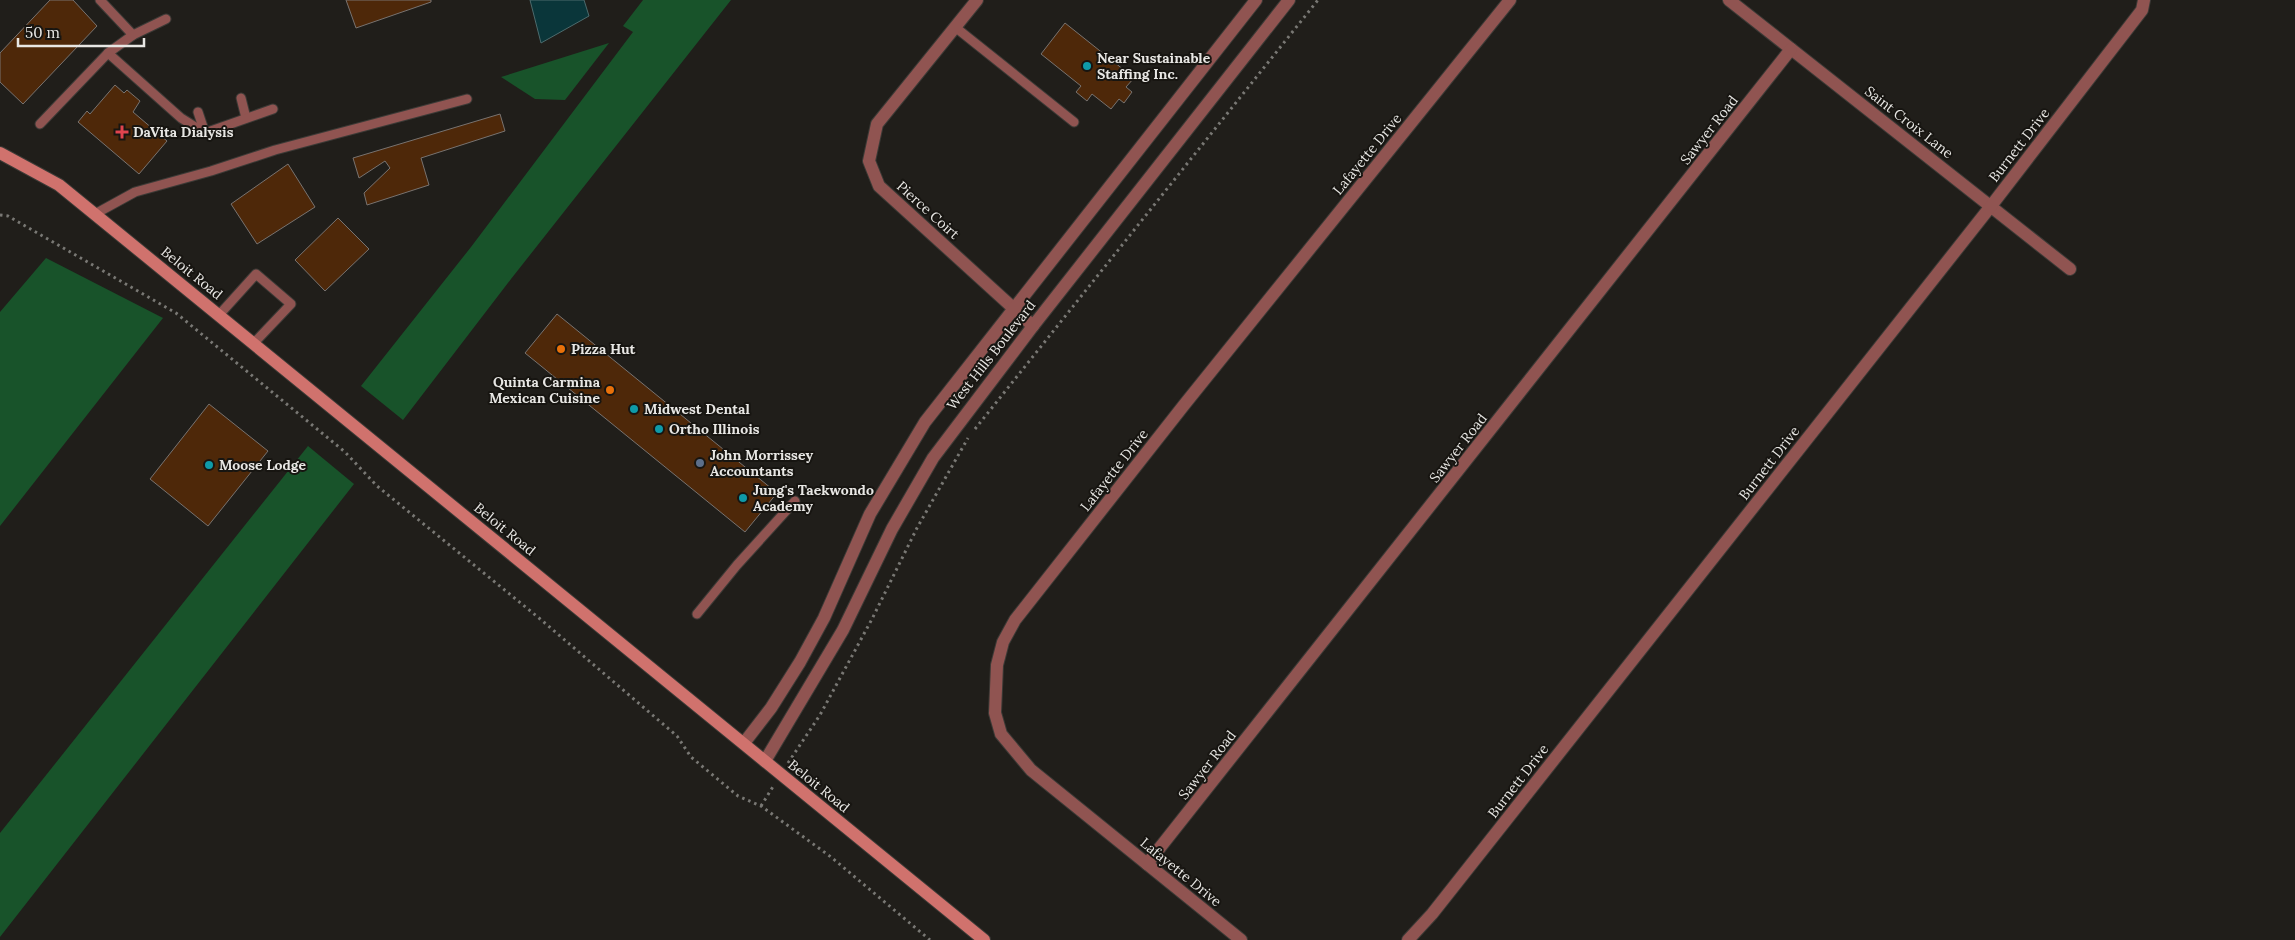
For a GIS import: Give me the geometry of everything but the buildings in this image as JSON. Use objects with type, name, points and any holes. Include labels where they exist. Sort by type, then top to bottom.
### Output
[{"type":"main road","name":"Beloit Road","points":[[0,153],[59,185],[984,940]]},
{"type":"street","name":"Pierce Coirt","points":[[977,0],[877,124],[869,161],[878,186],[1033,326]]},
{"type":"street","name":"West Hills Boulevard","points":[[744,744],[771,708],[800,662],[824,618],[870,514],[910,445],[940,401],[1256,0]]},
{"type":"street","name":"West Hills Boulevard","points":[[765,761],[843,630],[918,480],[950,433],[1289,0]]},
{"type":"street","name":"Lafayette Drive","points":[[1241,940],[1031,770],[1001,734],[995,712],[994,696],[997,665],[1003,642],[1015,620],[1178,413],[1510,0]]},
{"type":"street","name":"Saint Croix Lane","points":[[1729,0],[2070,268]]},
{"type":"street","name":"Burnett Drive","points":[[1408,940],[1432,914],[1991,206],[2142,10],[2144,0]]},
{"type":"street","name":"Sawyer Road","points":[[1147,864],[1791,49]]},
{"type":"lane","points":[[100,0],[133,35]]},
{"type":"lane","points":[[40,124],[108,53],[133,35],[166,19]]},
{"type":"lane","points":[[955,26],[1074,122]]},
{"type":"lane","points":[[108,53],[181,118],[205,133]]},
{"type":"lane","points":[[241,98],[246,118]]},
{"type":"lane","points":[[95,214],[135,192],[211,171],[275,150],[467,99]]},
{"type":"lane","points":[[205,133],[273,109]]},
{"type":"lane","points":[[198,112],[205,133]]},
{"type":"lane","points":[[219,315],[256,274],[291,304],[254,344]]},
{"type":"lane","points":[[696,614],[736,565],[795,501]]},
{"type":"path","points":[[761,806],[820,715],[872,619],[917,528],[968,438],[1318,0]]},
{"type":"path","points":[[0,215],[8,216],[176,313],[345,452],[377,486],[539,618],[677,736],[691,757],[738,796],[761,806],[831,857],[930,940]]},
{"type":"green space","points":[[643,0],[731,0],[511,279],[403,420],[361,386],[471,247],[633,32],[623,26]]},
{"type":"green space","points":[[609,43],[565,100],[535,99],[501,77]]},
{"type":"green space","points":[[46,258],[163,318],[0,526],[0,312]]},
{"type":"green space","points":[[308,446],[354,484],[0,937],[0,833]]},
{"type":"water","points":[[530,0],[584,0],[589,16],[541,43]]},
{"type":"place","name":"Near Sustainable Staffing Inc.","points":[[1087,66]]},
{"type":"place","name":"DaVita Dialysis","points":[[122,132]]},
{"type":"place","name":"Pizza Hut","points":[[561,349]]},
{"type":"place","name":"Quinta Carmina Mexican Cuisine","points":[[610,390]]},
{"type":"place","name":"Midwest Dental","points":[[634,409]]},
{"type":"place","name":"Ortho Illinois","points":[[659,429]]},
{"type":"place","name":"John Morrissey Accountants","points":[[700,463]]},
{"type":"place","name":"Moose Lodge","points":[[209,465]]},
{"type":"place","name":"Jung's Taekwondo Academy","points":[[743,498]]}]
